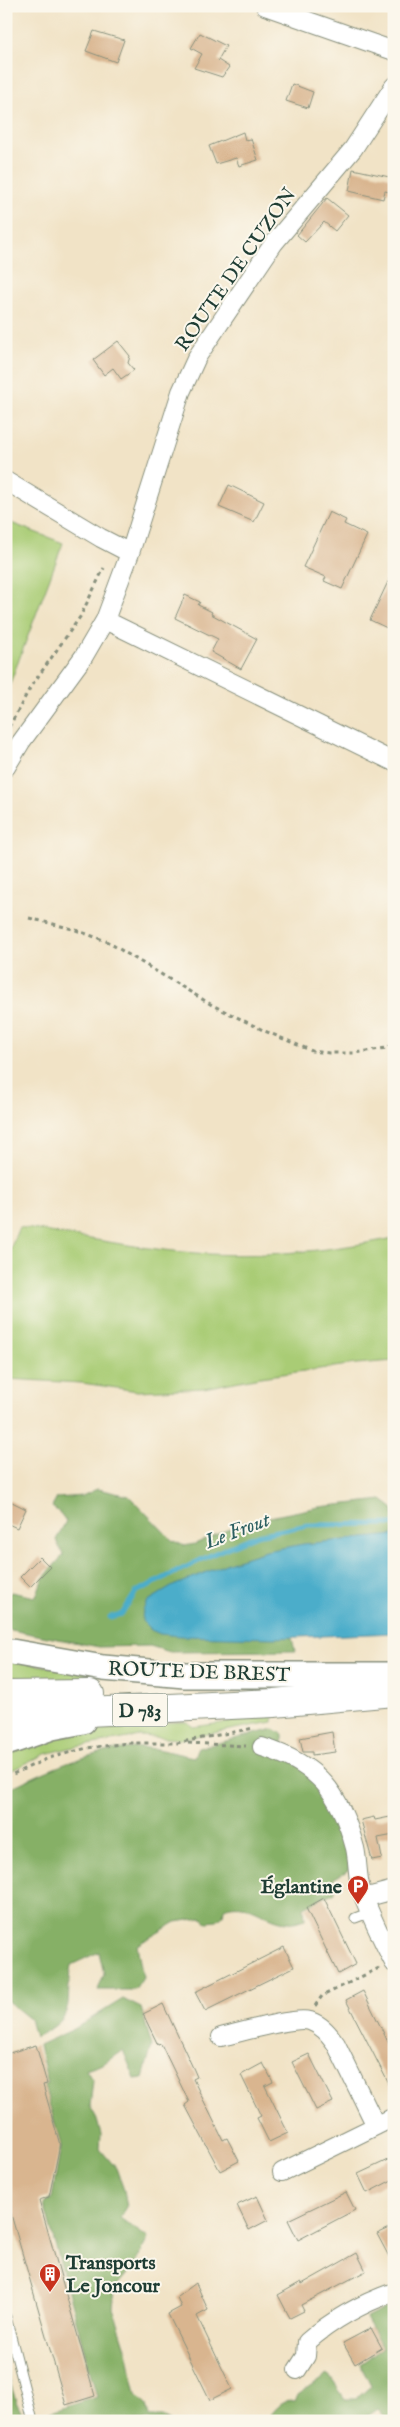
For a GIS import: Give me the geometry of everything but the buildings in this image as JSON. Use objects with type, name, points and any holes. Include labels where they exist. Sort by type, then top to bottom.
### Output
[{"type":"main road","name":"ROUTE DE BREST","points":[[6,1651],[103,1668],[185,1675],[394,1675]]},
{"type":"main road","name":"ROUTE DE BREST","points":[[6,1695],[92,1694],[216,1688],[394,1675]]},
{"type":"main road","name":"ROUTE DE BREST","points":[[6,1716],[274,1703],[394,1692]]},
{"type":"main road","name":"ROUTE DE BREST","points":[[6,1743],[52,1727],[143,1710]]},
{"type":"street","points":[[265,6],[394,51]]},
{"type":"street","name":"ROUTE DE CUZON","points":[[6,767],[20,742],[84,656],[105,620],[129,554],[181,392],[197,357],[274,243],[353,150],[394,86]]},
{"type":"street","points":[[6,481],[129,554]]},
{"type":"street","points":[[105,620],[394,762]]},
{"type":"street","points":[[262,1748],[276,1752],[306,1767],[330,1789],[346,1819],[355,1850],[362,1903],[388,1964]]},
{"type":"street","points":[[362,1903],[394,1890]]},
{"type":"street","points":[[221,2037],[308,2020],[328,2032],[376,2126]]},
{"type":"street","points":[[282,2172],[394,2117]]},
{"type":"street","points":[[297,2370],[306,2356],[307,2342],[315,2334],[351,2312],[394,2292]]},
{"type":"lane","points":[[6,2317],[33,2421]]},
{"type":"path","points":[[6,731],[30,688],[80,617],[109,558],[129,554]]},
{"type":"path","points":[[29,918],[73,929],[106,941],[212,1005],[312,1051],[329,1054],[355,1053],[386,1048],[394,1044]]},
{"type":"path","points":[[177,1743],[258,1727]]},
{"type":"path","points":[[6,1777],[49,1758],[87,1748],[129,1743],[235,1744],[262,1748]]},
{"type":"path","points":[[308,2020],[322,1996],[388,1964]]},
{"type":"green space","points":[[6,521],[63,543],[6,694]]},
{"type":"green space","points":[[19,1227],[137,1246],[231,1255],[301,1252],[394,1238],[394,1361],[356,1364],[260,1377],[204,1388],[138,1391],[82,1383],[6,1379],[6,1260]]},
{"type":"green space","points":[[97,1489],[129,1496],[172,1540],[184,1546],[195,1544],[245,1522],[319,1507],[382,1500],[394,1509],[394,1535],[291,1634],[295,1651],[170,1652],[150,1646],[99,1647],[6,1629],[6,1596],[11,1592],[36,1597],[42,1580],[63,1555],[56,1540],[66,1521],[52,1507],[57,1498],[82,1496]]},
{"type":"green space","points":[[6,1660],[95,1674],[95,1688],[6,1684]]},
{"type":"green space","points":[[273,1716],[273,1722],[180,1739],[140,1736],[70,1748],[45,1754],[6,1773],[6,1749],[72,1731],[177,1722],[187,1722],[193,1727]]},
{"type":"green space","points":[[274,1729],[283,1734],[283,1747],[328,1791],[353,1862],[347,1871],[333,1879],[335,1892],[304,1907],[305,1919],[295,1922],[281,1921],[249,1908],[233,1906],[224,1908],[223,1916],[217,1921],[207,1922],[202,1918],[176,1922],[137,1945],[143,1978],[135,1990],[98,1990],[104,1974],[99,1952],[71,1965],[67,2008],[64,2015],[59,2023],[35,2037],[30,2019],[6,2000],[6,1790],[60,1766],[99,1753],[138,1748],[157,1749],[194,1757],[198,1748]]},
{"type":"green space","points":[[123,1999],[141,2008],[152,2046],[143,2078],[135,2079],[123,2050],[103,2064],[86,2070],[93,2081],[90,2106],[96,2117],[101,2134],[100,2149],[116,2168],[124,2190],[127,2207],[120,2218],[148,2238],[136,2263],[115,2288],[113,2308],[127,2351],[136,2395],[146,2405],[149,2417],[162,2417],[170,2421],[42,2421],[50,2412],[97,2397],[44,2204],[52,2198],[61,2145],[44,2085],[48,2084],[39,2045],[74,2029]]},
{"type":"green space","points":[[394,2304],[394,2421],[389,2421],[378,2409],[360,2421],[271,2421],[270,2416],[281,2405],[287,2401],[295,2401],[298,2395],[328,2374],[345,2399],[356,2399],[371,2386],[360,2364],[383,2348],[366,2318]]},
{"type":"green space","points":[[6,2370],[17,2404],[26,2421],[6,2421]]},
{"type":"water","points":[[394,1535],[394,1633],[274,1638],[180,1636],[160,1634],[151,1630],[142,1621],[143,1610],[148,1601],[173,1586],[228,1563],[266,1551],[303,1544]]},
{"type":"waterway","name":"Le Frout","points":[[110,1617],[122,1614],[136,1592],[215,1553],[257,1535],[308,1525],[394,1524]]},
{"type":"place","name":"Églantine","points":[[358,1905]]},
{"type":"place","name":"Transports Le Joncour","points":[[50,2293]]}]
